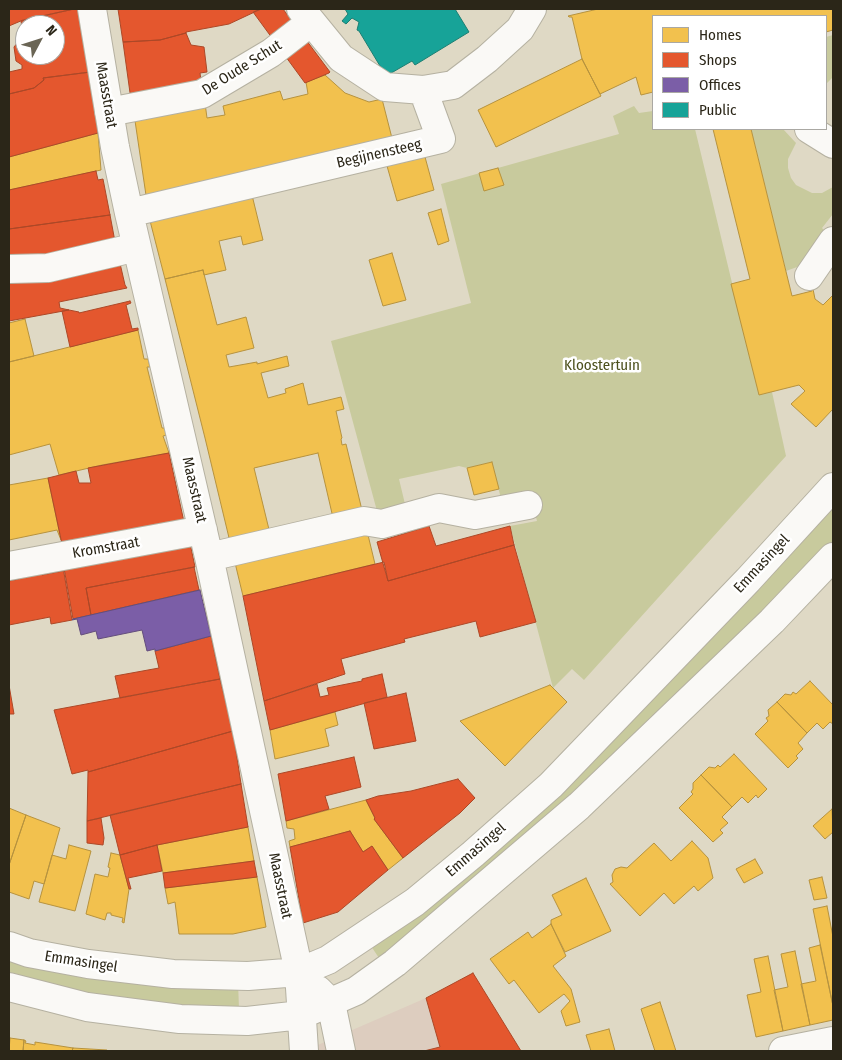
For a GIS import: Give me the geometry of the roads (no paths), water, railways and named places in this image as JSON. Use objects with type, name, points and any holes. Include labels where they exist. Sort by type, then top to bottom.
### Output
[{"type":"street","name":"Maasstraat","points":[[92,9],[109,112],[129,213],[203,530],[299,972],[304,1051]]},
{"type":"street","points":[[306,15],[341,58],[385,87],[423,90],[453,85],[487,59],[520,29],[532,9]]},
{"type":"street","name":"De Oude Schut","points":[[109,112],[202,94],[271,52],[306,15]]},
{"type":"street","name":"Begijnensteeg","points":[[129,213],[441,139],[423,90]]},
{"type":"street","points":[[811,130],[833,144]]},
{"type":"street","points":[[809,276],[833,241]]},
{"type":"street","points":[[9,269],[48,268],[137,247]]},
{"type":"street","name":"Emmasingel","points":[[9,946],[29,953],[88,964],[173,974],[248,976],[299,972],[328,960],[415,902],[544,791],[614,721],[833,487]]},
{"type":"street","points":[[209,557],[364,520],[382,524],[439,508],[475,515],[528,505]]},
{"type":"street","name":"Kromstraat","points":[[9,566],[203,530]]},
{"type":"street","points":[[9,987],[87,1007],[180,1019],[247,1021],[301,1015],[356,991],[383,973],[579,806],[772,621],[833,557]]},
{"type":"street","points":[[299,972],[331,1003],[342,1051]]},
{"type":"street","points":[[783,1051],[833,1041]]},
{"type":"park label","name":"Kloostertuin","points":[[602,366]]}]
